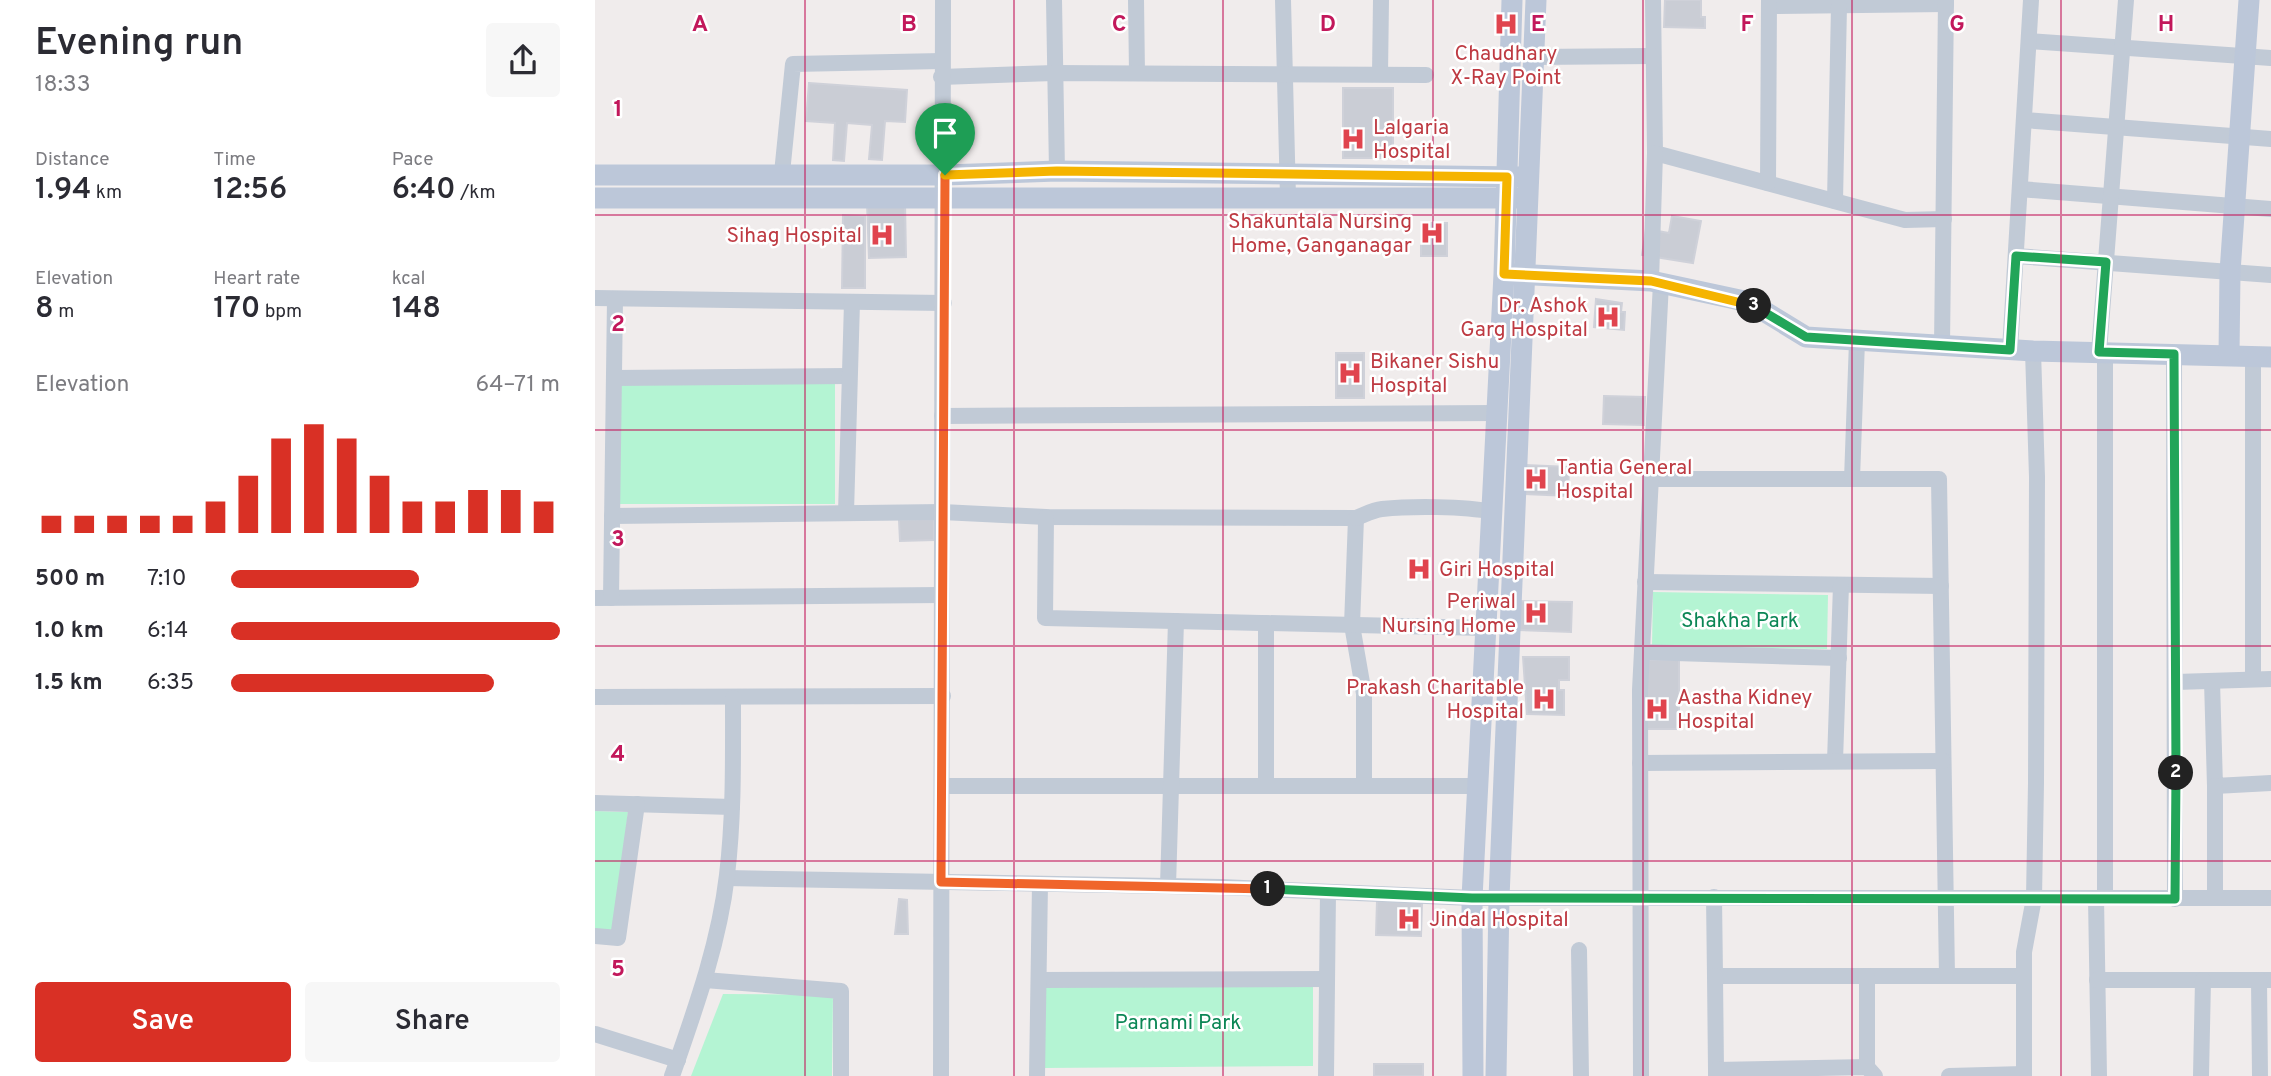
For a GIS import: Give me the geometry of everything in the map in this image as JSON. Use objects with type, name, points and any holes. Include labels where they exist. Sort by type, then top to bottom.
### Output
[{"type":"street","points":[[941,1076],[945,175],[941,69],[943,0]]},
{"type":"street","points":[[1054,0],[1057,171]]},
{"type":"street","points":[[1136,0],[1137,74]]},
{"type":"street","points":[[1283,0],[1288,197]]},
{"type":"street","points":[[1380,74],[1381,0]]},
{"type":"street","points":[[1473,1076],[1472,898],[1504,274],[1511,0]]},
{"type":"street","points":[[1496,1076],[1499,898],[1536,0]]},
{"type":"street","points":[[1641,1076],[1642,652],[1651,479],[1656,282],[1653,0]]},
{"type":"street","points":[[2010,350],[2031,0]]},
{"type":"street","points":[[2099,1076],[2097,980],[2100,898],[2102,352],[2106,262],[2126,0]]},
{"type":"street","points":[[2229,355],[2230,272],[2249,0]]},
{"type":"street","points":[[1768,183],[1769,3],[1839,6],[1946,2],[1943,346]]},
{"type":"street","points":[[1835,201],[1839,6]]},
{"type":"street","points":[[2029,41],[2271,58]]},
{"type":"street","points":[[1533,57],[1653,56]]},
{"type":"street","points":[[782,173],[793,64],[1054,74],[1426,75]]},
{"type":"street","points":[[2024,120],[2271,139]]},
{"type":"street","points":[[1655,153],[1905,220],[1944,219]]},
{"type":"street","points":[[595,175],[1287,172],[1506,188]]},
{"type":"street","points":[[595,198],[1288,197],[1529,187]]},
{"type":"street","points":[[2020,189],[2271,209]]},
{"type":"street","points":[[2016,256],[2271,275]]},
{"type":"street","points":[[1504,274],[1656,282],[1749,302],[1806,337],[2010,350],[2262,357],[2253,679]]},
{"type":"street","points":[[595,299],[944,303]]},
{"type":"street","points":[[615,299],[612,516],[603,598],[942,595]]},
{"type":"street","points":[[846,513],[852,302]]},
{"type":"street","points":[[1852,479],[1857,341]]},
{"type":"street","points":[[1949,1076],[2024,1075],[2023,976],[2034,898],[2037,477],[2033,351]]},
{"type":"street","points":[[2174,354],[2175,899]]},
{"type":"street","points":[[614,378],[848,376]]},
{"type":"street","points":[[942,416],[1497,413]]},
{"type":"street","points":[[1651,479],[1939,479],[1947,976]]},
{"type":"street","points":[[612,516],[942,512],[1046,517],[1356,518],[1379,509],[1447,510],[1467,507],[1492,512]]},
{"type":"street","points":[[1046,517],[1045,618],[1486,628]]},
{"type":"street","points":[[1356,518],[1352,625],[1364,694],[1364,786]]},
{"type":"street","points":[[1645,582],[1941,586]]},
{"type":"street","points":[[1835,761],[1841,585]]},
{"type":"street","points":[[1168,886],[1177,621]]},
{"type":"street","points":[[1266,623],[1266,785]]},
{"type":"street","points":[[1642,652],[1839,658]]},
{"type":"street","points":[[2176,682],[2271,679]]},
{"type":"street","points":[[2212,681],[2215,898]]},
{"type":"street","points":[[595,697],[943,696]]},
{"type":"street","points":[[595,1034],[675,1068],[705,980],[727,877],[732,807],[733,698]]},
{"type":"street","points":[[1640,763],[1943,761]]},
{"type":"street","points":[[2215,786],[2271,783]]},
{"type":"street","points":[[943,786],[1478,786]]},
{"type":"street","points":[[595,803],[732,807]]},
{"type":"street","points":[[595,936],[618,939],[637,804]]},
{"type":"street","points":[[727,877],[1168,886],[1472,898],[2271,898]]},
{"type":"street","points":[[1037,1076],[1040,884]]},
{"type":"street","points":[[1326,1076],[1328,891]]},
{"type":"street","points":[[1714,897],[1716,1073],[1871,1071],[1867,976]]},
{"type":"street","points":[[1579,950],[1581,1076]]},
{"type":"street","points":[[1715,976],[2023,976]]},
{"type":"street","points":[[1039,980],[1327,979]]},
{"type":"street","points":[[705,980],[841,990],[842,1076]]},
{"type":"street","points":[[2097,980],[2265,980],[2265,1038],[2260,1076]]},
{"type":"street","points":[[2201,1076],[2203,980]]},
{"type":"green space","points":[[620,384],[835,384],[835,504],[620,504]]},
{"type":"green space","name":"Shakha Park","points":[[1653,592],[1828,595],[1827,649],[1652,646]]},
{"type":"green space","points":[[595,811],[628,812],[614,934],[595,931]]},
{"type":"green space","name":"Parnami Park","points":[[1313,977],[1313,1066],[1043,1068],[1042,978]]},
{"type":"green space","points":[[723,994],[833,995],[832,1076],[691,1076]]},
{"type":"building","points":[[1665,0],[1701,0],[1701,17],[1705,17],[1705,28],[1664,27]]},
{"type":"building","points":[[809,83],[907,90],[905,122],[885,121],[882,160],[869,159],[872,125],[847,123],[844,161],[833,160],[835,123],[806,121]]},
{"type":"building","points":[[1343,88],[1393,88],[1393,158],[1343,158]]},
{"type":"building","points":[[905,202],[906,257],[869,258],[867,203]]},
{"type":"building","points":[[843,215],[865,216],[865,288],[842,288]]},
{"type":"building","points":[[1672,216],[1701,221],[1693,263],[1642,255],[1646,229],[1669,233]]},
{"type":"building","points":[[1421,223],[1447,223],[1447,256],[1421,256]]},
{"type":"building","points":[[1596,299],[1622,303],[1621,312],[1625,312],[1624,330],[1594,327]]},
{"type":"building","points":[[1336,353],[1364,353],[1364,398],[1336,398]]},
{"type":"building","points":[[1604,396],[1645,397],[1644,425],[1603,424]]},
{"type":"building","points":[[1525,465],[1569,467],[1568,496],[1523,494]]},
{"type":"building","points":[[934,519],[934,540],[900,541],[899,520]]},
{"type":"building","points":[[1517,601],[1572,602],[1571,632],[1517,630]]},
{"type":"building","points":[[1523,657],[1569,657],[1569,680],[1559,680],[1559,690],[1564,690],[1564,715],[1527,714]]},
{"type":"building","points":[[1646,660],[1679,660],[1679,729],[1646,729]]},
{"type":"building","points":[[899,899],[907,900],[908,934],[895,934]]},
{"type":"building","points":[[1377,901],[1422,903],[1421,936],[1376,935]]},
{"type":"building","points":[[1374,1064],[1423,1064],[1423,1076],[1374,1076]]},
{"type":"place","name":"Chaudhary X-Ray Point","points":[[1506,24]]},
{"type":"place","name":"Lalgaria Hospital","points":[[1353,139]]},
{"type":"place","name":"Shakuntala Nursing Home, Ganganagar","points":[[1432,233]]},
{"type":"place","name":"Sihag Hospital","points":[[882,235]]},
{"type":"place","name":"Dr. Ashok Garg Hospital","points":[[1608,317]]},
{"type":"place","name":"Bikaner Sishu Hospital","points":[[1350,373]]},
{"type":"place","name":"Tantia General Hospital","points":[[1536,479]]},
{"type":"place","name":"Giri Hospital","points":[[1419,569]]},
{"type":"place","name":"Periwal Nursing Home","points":[[1536,613]]},
{"type":"place","name":"Prakash Charitable Hospital","points":[[1544,699]]},
{"type":"place","name":"Aastha Kidney Hospital","points":[[1657,709]]},
{"type":"place","name":"Jindal Hospital","points":[[1409,919]]},
{"type":"route","points":[[1057,171],[1507,177],[1504,274],[1651,281],[1749,302],[1806,337],[1882,344],[2010,350],[2016,256],[2106,262],[2099,352],[2174,354],[2175,899],[1472,898],[1221,887],[941,882],[945,175],[1057,171]]}]
